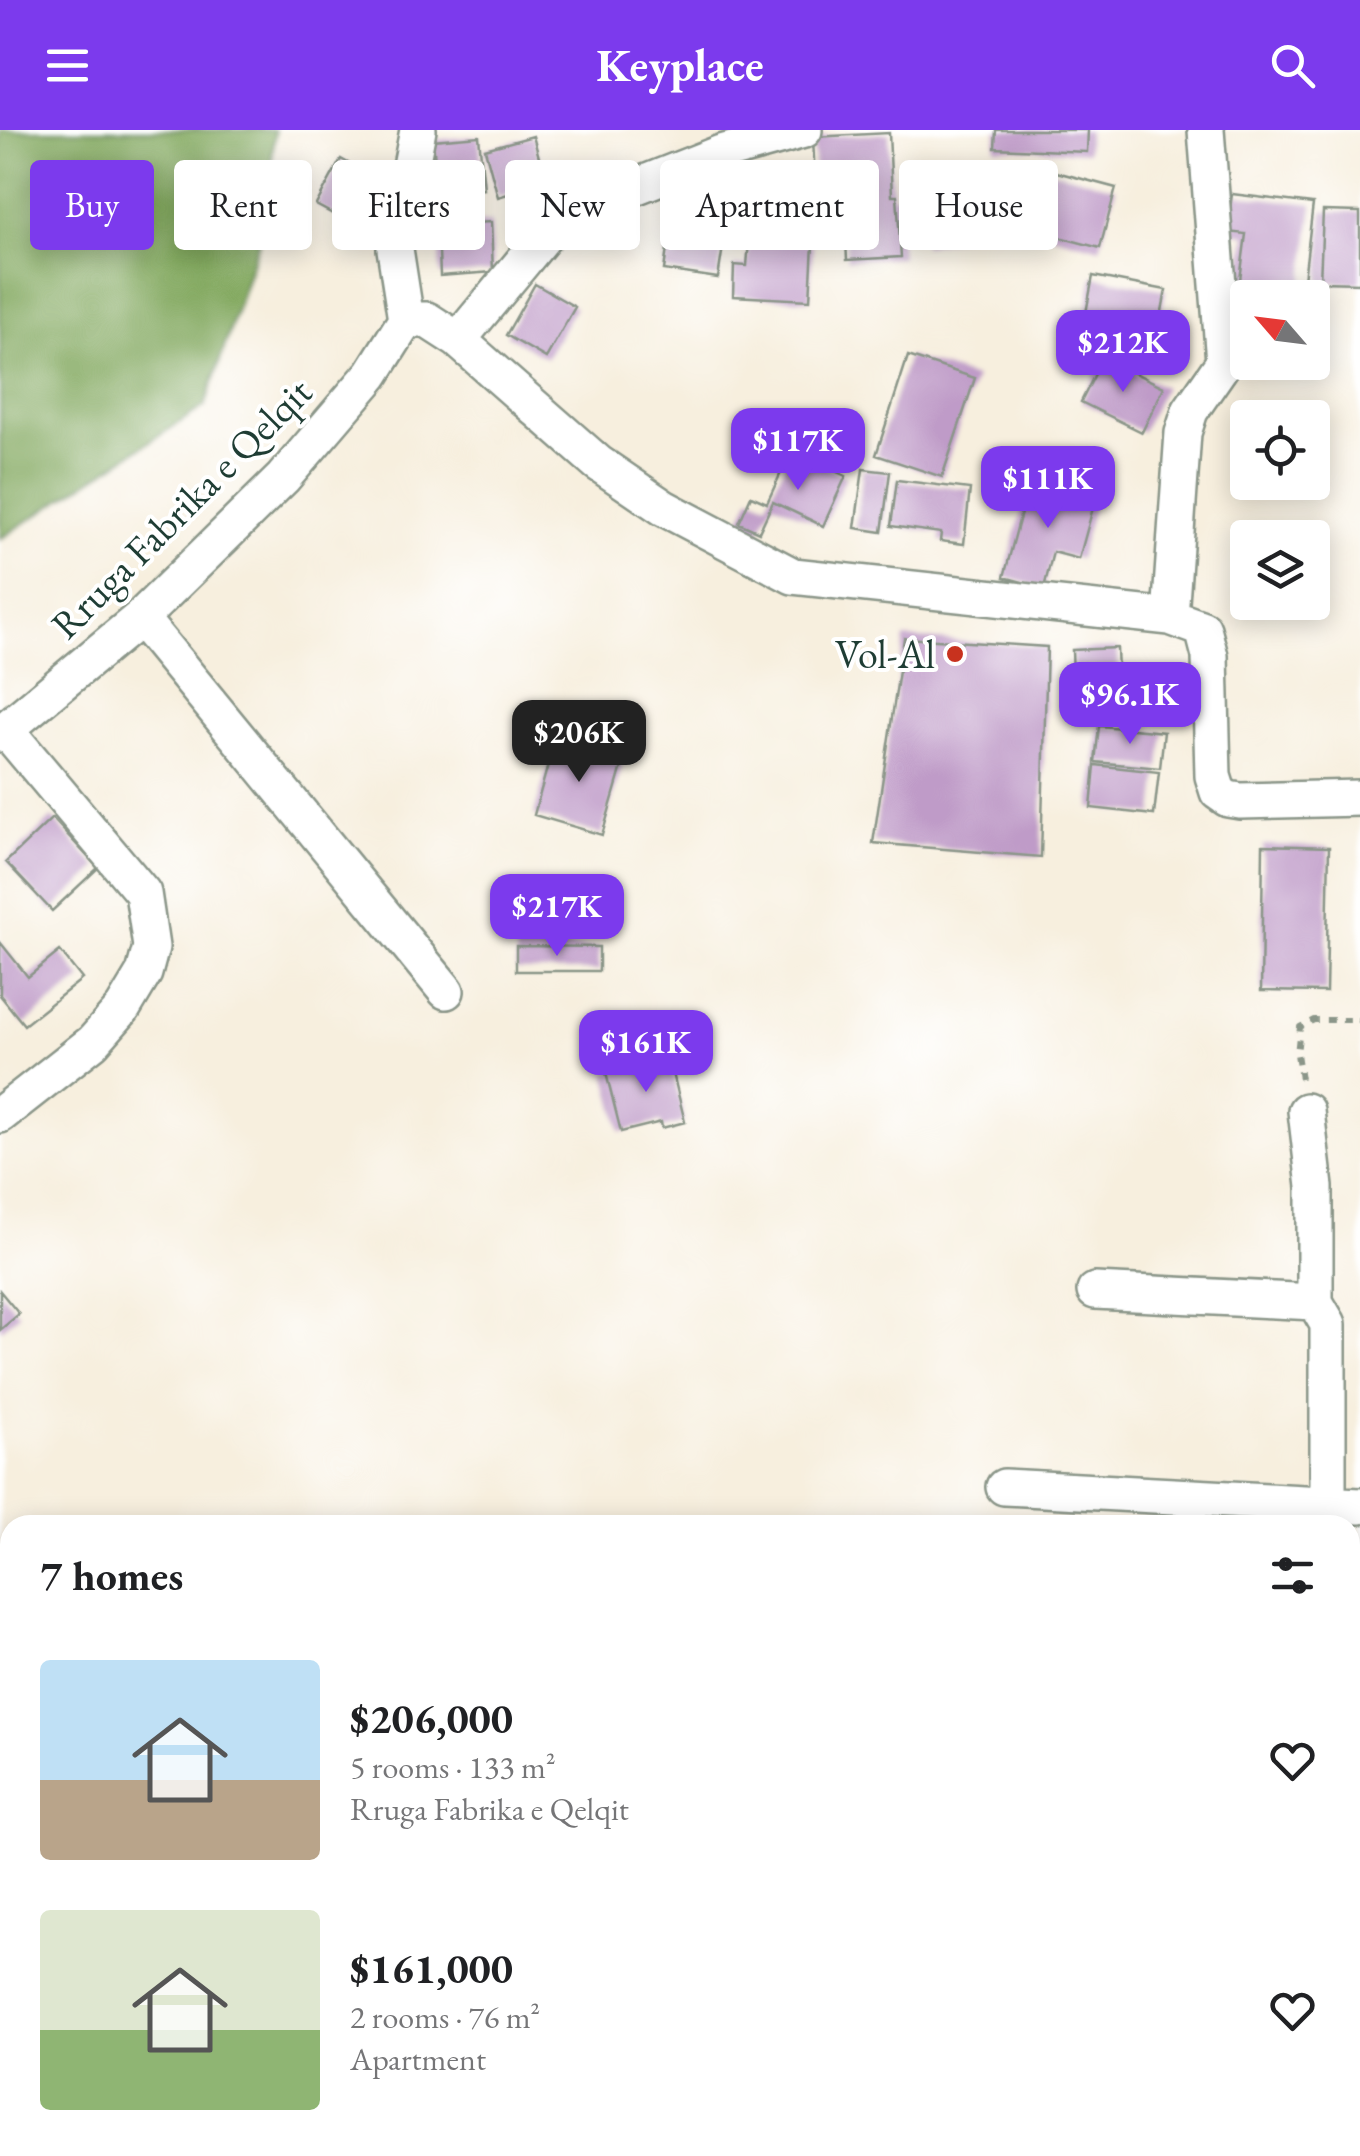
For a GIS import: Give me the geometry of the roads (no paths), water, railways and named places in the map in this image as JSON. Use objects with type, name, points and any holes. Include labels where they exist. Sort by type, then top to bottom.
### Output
[{"type":"street","points":[[418,130],[395,250],[406,320],[427,320],[458,340],[615,474],[664,508],[793,576],[1170,617],[1203,629],[1208,641],[1213,776],[1218,792],[1240,801],[1360,798]]},
{"type":"street","points":[[458,340],[561,216],[720,153],[804,130]]},
{"type":"street","points":[[1170,617],[1183,433],[1190,411],[1224,362],[1206,130]]},
{"type":"street","name":"Rruga Fabrika e Qelqit","points":[[3,732],[140,618],[283,478],[372,374],[406,320]]},
{"type":"street","points":[[140,618],[446,992]]},
{"type":"street","points":[[0,1115],[93,1042],[124,1008],[144,973],[151,947],[143,894],[3,732]]},
{"type":"street","points":[[1004,1487],[1344,1504],[1328,1324],[1315,1302],[1315,1187],[1306,1111]]},
{"type":"street","points":[[1095,1291],[1315,1302]]},
{"type":"place","name":"Vol-Al","points":[[955,654]]}]
